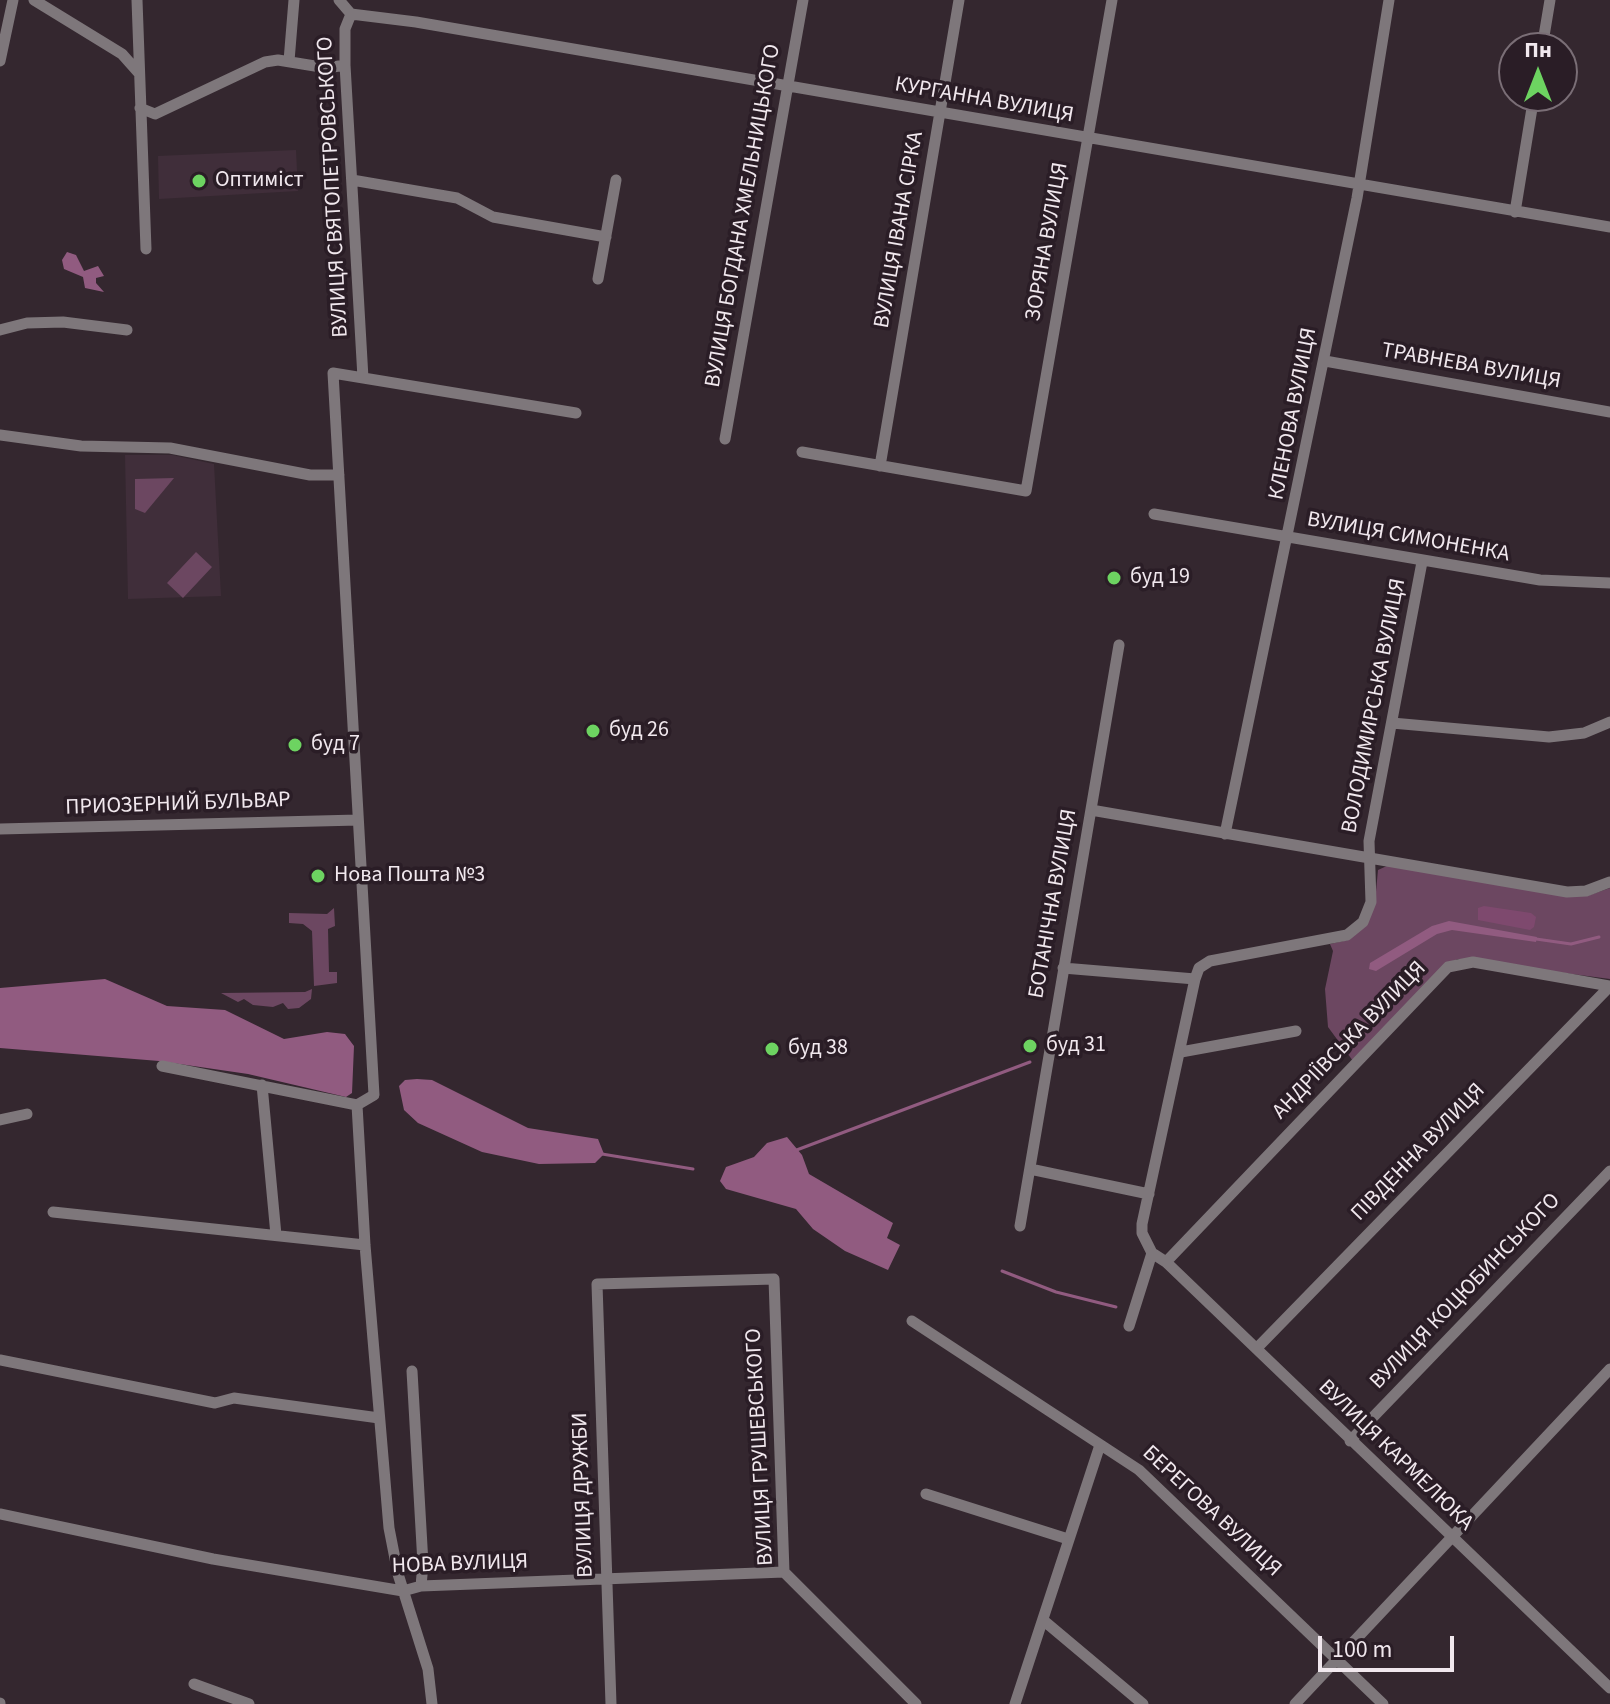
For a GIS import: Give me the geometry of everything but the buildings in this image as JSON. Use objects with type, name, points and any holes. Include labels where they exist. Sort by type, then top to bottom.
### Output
[{"type":"street","points":[[0,61],[13,0]]},
{"type":"street","points":[[34,0],[122,54],[140,74]]},
{"type":"street","points":[[137,0],[146,249]]},
{"type":"street","points":[[289,61],[294,0]]},
{"type":"street","name":"ВУЛИЦЯ СВЯТОПЕТРОВСЬКОГО","points":[[339,0],[351,14],[345,29],[345,65],[363,378]]},
{"type":"street","name":"ВУЛИЦЯ БОГДАНА ХМЕЛЬНИЦЬКОГО","points":[[725,439],[803,0]]},
{"type":"street","name":"ВУЛИЦЯ ІВАНА СІРКА","points":[[880,466],[959,0]]},
{"type":"street","name":"ЗОРЯНА ВУЛИЦЯ","points":[[880,466],[1026,491],[1112,0]]},
{"type":"street","name":"КЛЕНОВА ВУЛИЦЯ","points":[[1225,834],[1325,361],[1359,184],[1389,0]]},
{"type":"street","points":[[1545,32],[1550,0]]},
{"type":"street","name":"КУРГАННА ВУЛИЦЯ","points":[[351,14],[416,22],[1086,140],[1610,227]]},
{"type":"street","points":[[140,108],[147,114],[155,114],[265,62],[289,61],[327,68],[345,65]]},
{"type":"street","points":[[1515,212],[1531,112]]},
{"type":"street","points":[[352,180],[457,198],[493,217],[606,237]]},
{"type":"street","points":[[598,279],[616,180]]},
{"type":"street","points":[[0,330],[27,323],[63,322],[127,330]]},
{"type":"street","name":"ТРАВНЕВА ВУЛИЦЯ","points":[[1325,361],[1610,412]]},
{"type":"street","points":[[162,1066],[357,1105],[374,1095],[333,373],[576,413]]},
{"type":"street","points":[[0,435],[81,446],[170,448],[310,475],[339,475]]},
{"type":"street","points":[[802,452],[880,466]]},
{"type":"street","name":"ВУЛИЦЯ СИМОНЕНКА","points":[[1154,514],[1540,580],[1610,583]]},
{"type":"street","name":"ВОЛОДИМИРСЬКА ВУЛИЦЯ","points":[[1195,979],[1199,968],[1210,961],[1347,935],[1363,922],[1371,902],[1369,841],[1422,562]]},
{"type":"street","name":"БОТАНІЧНА ВУЛИЦЯ","points":[[1020,1226],[1119,645]]},
{"type":"street","points":[[1392,723],[1549,737],[1584,733],[1610,722]]},
{"type":"street","points":[[1091,810],[1567,892],[1586,891],[1610,882]]},
{"type":"street","name":"ПРИОЗЕРНИЙ БУЛЬВАР","points":[[0,829],[358,820]]},
{"type":"street","name":"АНДРІЇВСЬКА ВУЛИЦЯ","points":[[1166,1262],[1448,967],[1473,962],[1610,986]]},
{"type":"street","points":[[1063,968],[1195,979],[1142,1233],[1152,1253],[1129,1326]]},
{"type":"street","name":"ПІВДЕННА ВУЛИЦЯ","points":[[1257,1348],[1610,986]]},
{"type":"street","points":[[1181,1052],[1296,1031]]},
{"type":"street","points":[[262,1085],[276,1235]]},
{"type":"street","points":[[357,1105],[365,1245],[389,1528],[403,1591],[420,1639],[432,1704]]},
{"type":"street","points":[[0,1120],[27,1114]]},
{"type":"street","points":[[1030,1169],[1149,1194]]},
{"type":"street","name":"ВУЛИЦЯ КОЦЮБИНСЬКОГО","points":[[1350,1441],[1610,1171]]},
{"type":"street","points":[[53,1212],[365,1245]]},
{"type":"street","name":"ВУЛИЦЯ КАРМЕЛЮКА","points":[[1152,1253],[1166,1262],[1257,1348],[1350,1441],[1610,1688]]},
{"type":"street","name":"ВУЛИЦЯ ГРУШЕВСЬКОГО","points":[[597,1284],[774,1279],[784,1572],[916,1704]]},
{"type":"street","name":"ВУЛИЦЯ ДРУЖБИ","points":[[597,1284],[611,1704]]},
{"type":"street","name":"БЕРЕГОВА ВУЛИЦЯ","points":[[912,1321],[1139,1470],[1383,1704]]},
{"type":"street","points":[[0,1360],[215,1403],[234,1398],[379,1418]]},
{"type":"street","points":[[1295,1704],[1610,1369]]},
{"type":"street","points":[[412,1371],[423,1564],[421,1586]]},
{"type":"street","points":[[1015,1704],[1100,1445]]},
{"type":"street","points":[[926,1494],[1068,1539]]},
{"type":"street","name":"НОВА ВУЛИЦЯ","points":[[0,1514],[213,1559],[403,1591],[421,1586],[784,1572]]},
{"type":"street","points":[[1043,1620],[1143,1704]]},
{"type":"street","points":[[194,1684],[249,1704]]},
{"type":"shaded area","points":[[296,150],[298,191],[159,199],[158,156]]},
{"type":"shaded area","points":[[67,252],[76,255],[84,271],[98,266],[104,276],[96,278],[96,283],[104,292],[85,288],[83,277],[64,269],[62,260]]},
{"type":"shaded area","points":[[125,455],[172,455],[214,464],[221,596],[128,599]]},
{"type":"shaded area","points":[[174,478],[145,513],[135,509],[135,479]]},
{"type":"shaded area","points":[[196,552],[212,567],[183,598],[167,583]]},
{"type":"shaded area","points":[[1389,865],[1587,896],[1610,888],[1610,979],[1458,959],[1446,964],[1353,1061],[1328,1027],[1325,989],[1333,951],[1330,944],[1348,940],[1375,902],[1378,870]]},
{"type":"shaded area","points":[[1484,906],[1531,913],[1536,917],[1534,927],[1530,930],[1478,920],[1478,908]]},
{"type":"shaded area","points":[[334,908],[335,926],[328,929],[329,972],[337,972],[337,983],[314,986],[312,931],[303,924],[289,923],[289,913],[327,914]]},
{"type":"shaded area","points":[[1449,921],[1537,937],[1536,942],[1452,930],[1437,934],[1376,971],[1369,969],[1370,963],[1432,926]]},
{"type":"shaded area","points":[[105,979],[167,1006],[225,1010],[284,1039],[327,1032],[345,1034],[354,1046],[352,1093],[346,1097],[248,1074],[159,1061],[0,1048],[0,988]]},
{"type":"shaded area","points":[[312,989],[311,999],[299,1008],[288,1009],[283,1003],[273,1007],[253,1005],[244,999],[238,1002],[221,993],[305,992]]},
{"type":"shaded area","points":[[405,1080],[432,1080],[528,1128],[598,1139],[604,1154],[595,1163],[539,1164],[482,1152],[418,1123],[404,1110],[399,1086]]},
{"type":"shaded area","points":[[787,1137],[802,1155],[809,1174],[893,1223],[887,1238],[900,1245],[888,1270],[845,1251],[813,1229],[796,1209],[726,1189],[720,1181],[726,1167],[754,1157],[767,1143]]},
{"type":"waterway","points":[[1536,939],[1571,944],[1599,937]]},
{"type":"waterway","points":[[794,1151],[1030,1062]]},
{"type":"waterway","points":[[602,1154],[693,1169]]},
{"type":"waterway","points":[[1002,1271],[1056,1292],[1116,1307]]},
{"type":"place","name":"Оптиміст","points":[[199,181]]},
{"type":"place","name":"буд 19","points":[[1114,578]]},
{"type":"place","name":"буд 26","points":[[593,731]]},
{"type":"place","name":"буд 7","points":[[295,745]]},
{"type":"place","name":"Нова Пошта №3","points":[[318,876]]},
{"type":"place","name":"буд 31","points":[[1030,1046]]},
{"type":"place","name":"буд 38","points":[[772,1049]]}]
